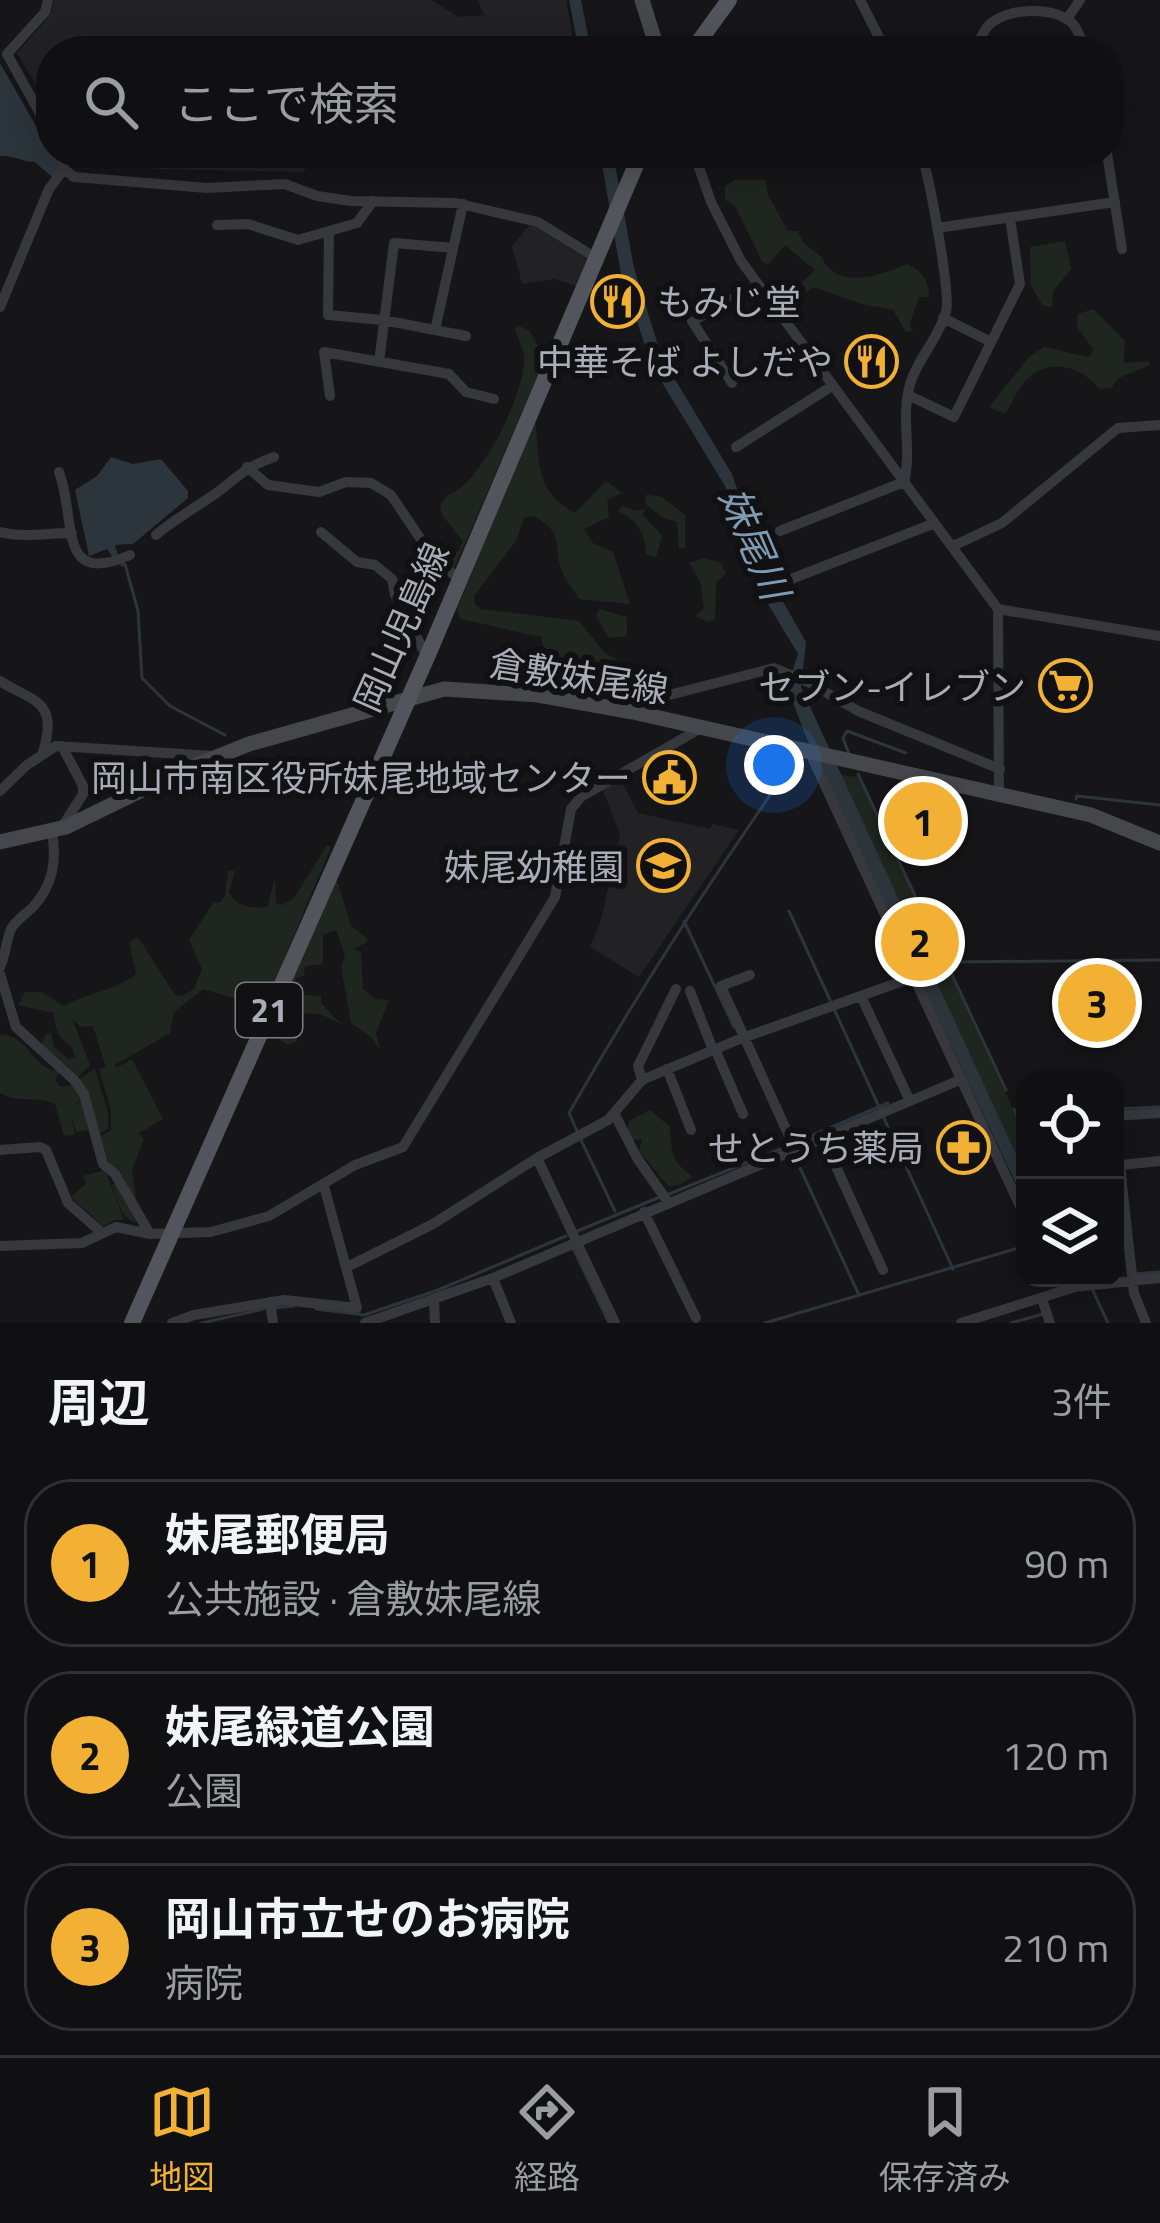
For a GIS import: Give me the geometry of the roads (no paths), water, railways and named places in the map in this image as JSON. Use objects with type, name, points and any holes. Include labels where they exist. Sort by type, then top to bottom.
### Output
[{"type":"main road","points":[[642,0],[653,36]]},
{"type":"main road","points":[[703,36],[730,0]]},
{"type":"main road","name":"岡山児島線","points":[[132,1323],[409,699],[634,168]]},
{"type":"main road","name":"倉敷妹尾線","points":[[0,842],[57,830],[216,757],[289,731],[444,689],[493,690],[633,712],[1091,815],[1160,843]]},
{"type":"street","points":[[36,108],[4,55],[45,12],[48,0]]},
{"type":"street","points":[[860,0],[878,36]]},
{"type":"street","points":[[1067,19],[1080,0]]},
{"type":"street","points":[[983,36],[989,25],[1011,13],[1033,11],[1067,19],[1079,36]]},
{"type":"street","points":[[700,168],[722,226],[758,285],[998,609],[999,794]]},
{"type":"street","points":[[904,482],[908,395],[919,360],[947,310],[925,168]]},
{"type":"street","points":[[1109,168],[1122,249]]},
{"type":"street","points":[[0,307],[49,189],[64,169],[74,178],[170,186],[285,184],[317,196],[463,204],[538,222],[596,258]]},
{"type":"street","points":[[217,225],[248,224],[298,240],[357,223],[373,201]]},
{"type":"street","points":[[937,228],[1115,202]]},
{"type":"street","points":[[435,330],[463,204]]},
{"type":"street","points":[[908,395],[954,417],[1020,284],[1010,218]]},
{"type":"street","points":[[329,231],[328,315],[466,336]]},
{"type":"street","points":[[379,362],[394,243],[453,248]]},
{"type":"street","points":[[732,383],[692,321],[758,285]]},
{"type":"street","points":[[943,318],[991,342]]},
{"type":"street","points":[[330,396],[324,352],[449,374],[466,392],[494,399]]},
{"type":"street","points":[[736,447],[832,386]]},
{"type":"street","points":[[953,546],[1002,524],[1118,428],[1160,425]]},
{"type":"street","points":[[156,535],[224,488],[247,466],[274,457]]},
{"type":"street","points":[[247,466],[268,485],[319,491],[346,482],[371,483],[392,495],[432,556],[459,579]]},
{"type":"street","points":[[59,472],[67,491],[78,556],[87,564],[105,566],[123,558]]},
{"type":"street","points":[[780,530],[904,482]]},
{"type":"street","points":[[786,581],[935,523]]},
{"type":"street","points":[[0,532],[23,538],[33,533],[72,533]]},
{"type":"street","points":[[321,532],[357,562],[375,565],[392,579],[395,595],[427,657]]},
{"type":"street","points":[[998,609],[1160,636]]},
{"type":"street","points":[[633,712],[646,701],[774,668],[858,711],[1000,769]]},
{"type":"street","points":[[0,681],[34,696],[41,707],[49,733],[43,752]]},
{"type":"street","points":[[0,1246],[82,1243],[116,1227],[150,1234],[211,1232],[269,1216],[355,1166],[403,1147],[555,897],[571,809],[580,797],[701,728]]},
{"type":"street","points":[[62,746],[83,794],[57,830],[55,866],[44,895],[11,929],[0,970],[16,1027],[84,1094],[103,1164],[115,1174],[150,1234]]},
{"type":"street","points":[[0,791],[43,752],[62,746],[216,757]]},
{"type":"street","points":[[812,752],[1016,1196]]},
{"type":"street","points":[[749,975],[721,986],[794,1146]]},
{"type":"street","points":[[347,1267],[433,1224],[580,1136],[614,1113],[642,1079],[914,977]]},
{"type":"street","points":[[642,1079],[638,1066],[676,989]]},
{"type":"street","points":[[690,991],[743,1114]]},
{"type":"street","points":[[861,996],[909,1099]]},
{"type":"street","points":[[667,1069],[691,1130]]},
{"type":"street","points":[[172,1323],[194,1315],[315,1302],[363,1318],[434,1299],[493,1278],[573,1236],[644,1212],[666,1198],[962,1079]]},
{"type":"street","points":[[614,1113],[637,1158],[666,1198]]},
{"type":"street","points":[[1124,1118],[1160,1114]]},
{"type":"street","points":[[823,1138],[883,1270]]},
{"type":"street","points":[[0,1150],[46,1150],[68,1203],[101,1232]]},
{"type":"street","points":[[537,1158],[615,1323]]},
{"type":"street","points":[[1124,1165],[1160,1161]]},
{"type":"street","points":[[1122,1179],[1132,1276],[1146,1323]]},
{"type":"street","points":[[324,1186],[363,1318]]},
{"type":"street","points":[[644,1212],[696,1318]]},
{"type":"street","points":[[961,1323],[1132,1276],[1160,1278]]},
{"type":"street","points":[[493,1278],[511,1323]]},
{"type":"street","points":[[1049,1322],[1050,1287]]},
{"type":"street","points":[[434,1299],[435,1323]]},
{"type":"waterway","points":[[122,565],[138,611],[142,678],[170,706],[225,735]]},
{"type":"waterway","points":[[849,754],[843,738],[847,731],[906,753]]},
{"type":"waterway","points":[[577,1131],[569,1113],[596,1067],[678,932],[796,758]]},
{"type":"waterway","points":[[858,774],[1006,1090]]},
{"type":"waterway","points":[[1076,799],[1160,805]]},
{"type":"waterway","points":[[789,911],[830,1000]]},
{"type":"waterway","points":[[684,921],[734,1027]]},
{"type":"waterway","points":[[952,962],[1160,960]]},
{"type":"waterway","points":[[834,1009],[880,1109]]},
{"type":"waterway","points":[[797,1142],[888,1103]]},
{"type":"waterway","points":[[1124,1109],[1160,1107]]},
{"type":"waterway","points":[[1014,1109],[1016,1114]]},
{"type":"waterway","points":[[884,1118],[953,1269]]},
{"type":"waterway","points":[[581,1140],[615,1211]]},
{"type":"waterway","points":[[669,1194],[788,1146]]},
{"type":"waterway","points":[[795,1157],[859,1295]]},
{"type":"waterway","points":[[575,1232],[660,1197]]},
{"type":"waterway","points":[[316,1309],[364,1315],[438,1290],[566,1236]]},
{"type":"waterway","points":[[765,1323],[1016,1249]]},
{"type":"waterway","points":[[574,1250],[609,1323]]},
{"type":"waterway","points":[[1135,1274],[1160,1272]]},
{"type":"waterway","points":[[1093,1291],[1108,1323]]},
{"type":"waterway","points":[[274,1308],[294,1306]]},
{"type":"waterway","points":[[202,1323],[264,1309]]},
{"type":"waterway","points":[[1011,1323],[1043,1314]]},
{"type":"place","name":"もみじ堂","points":[[618,301]]},
{"type":"place","name":"中華そば よしだや","points":[[872,361]]},
{"type":"place","name":"セブン-イレブン","points":[[1065,686]]},
{"type":"place","name":"岡山市南区役所妹尾地域センター","points":[[670,777]]},
{"type":"place","name":"妹尾郵便局","points":[[923,821]]},
{"type":"place","name":"妹尾幼稚園","points":[[663,866]]},
{"type":"place","name":"妹尾緑道公園","points":[[920,942]]},
{"type":"place","name":"岡山市立せのお病院","points":[[1097,1003]]},
{"type":"place","name":"せとうち薬局","points":[[963,1147]]},
{"type":"water label","name":"妹尾川","points":[[755,543]]}]
